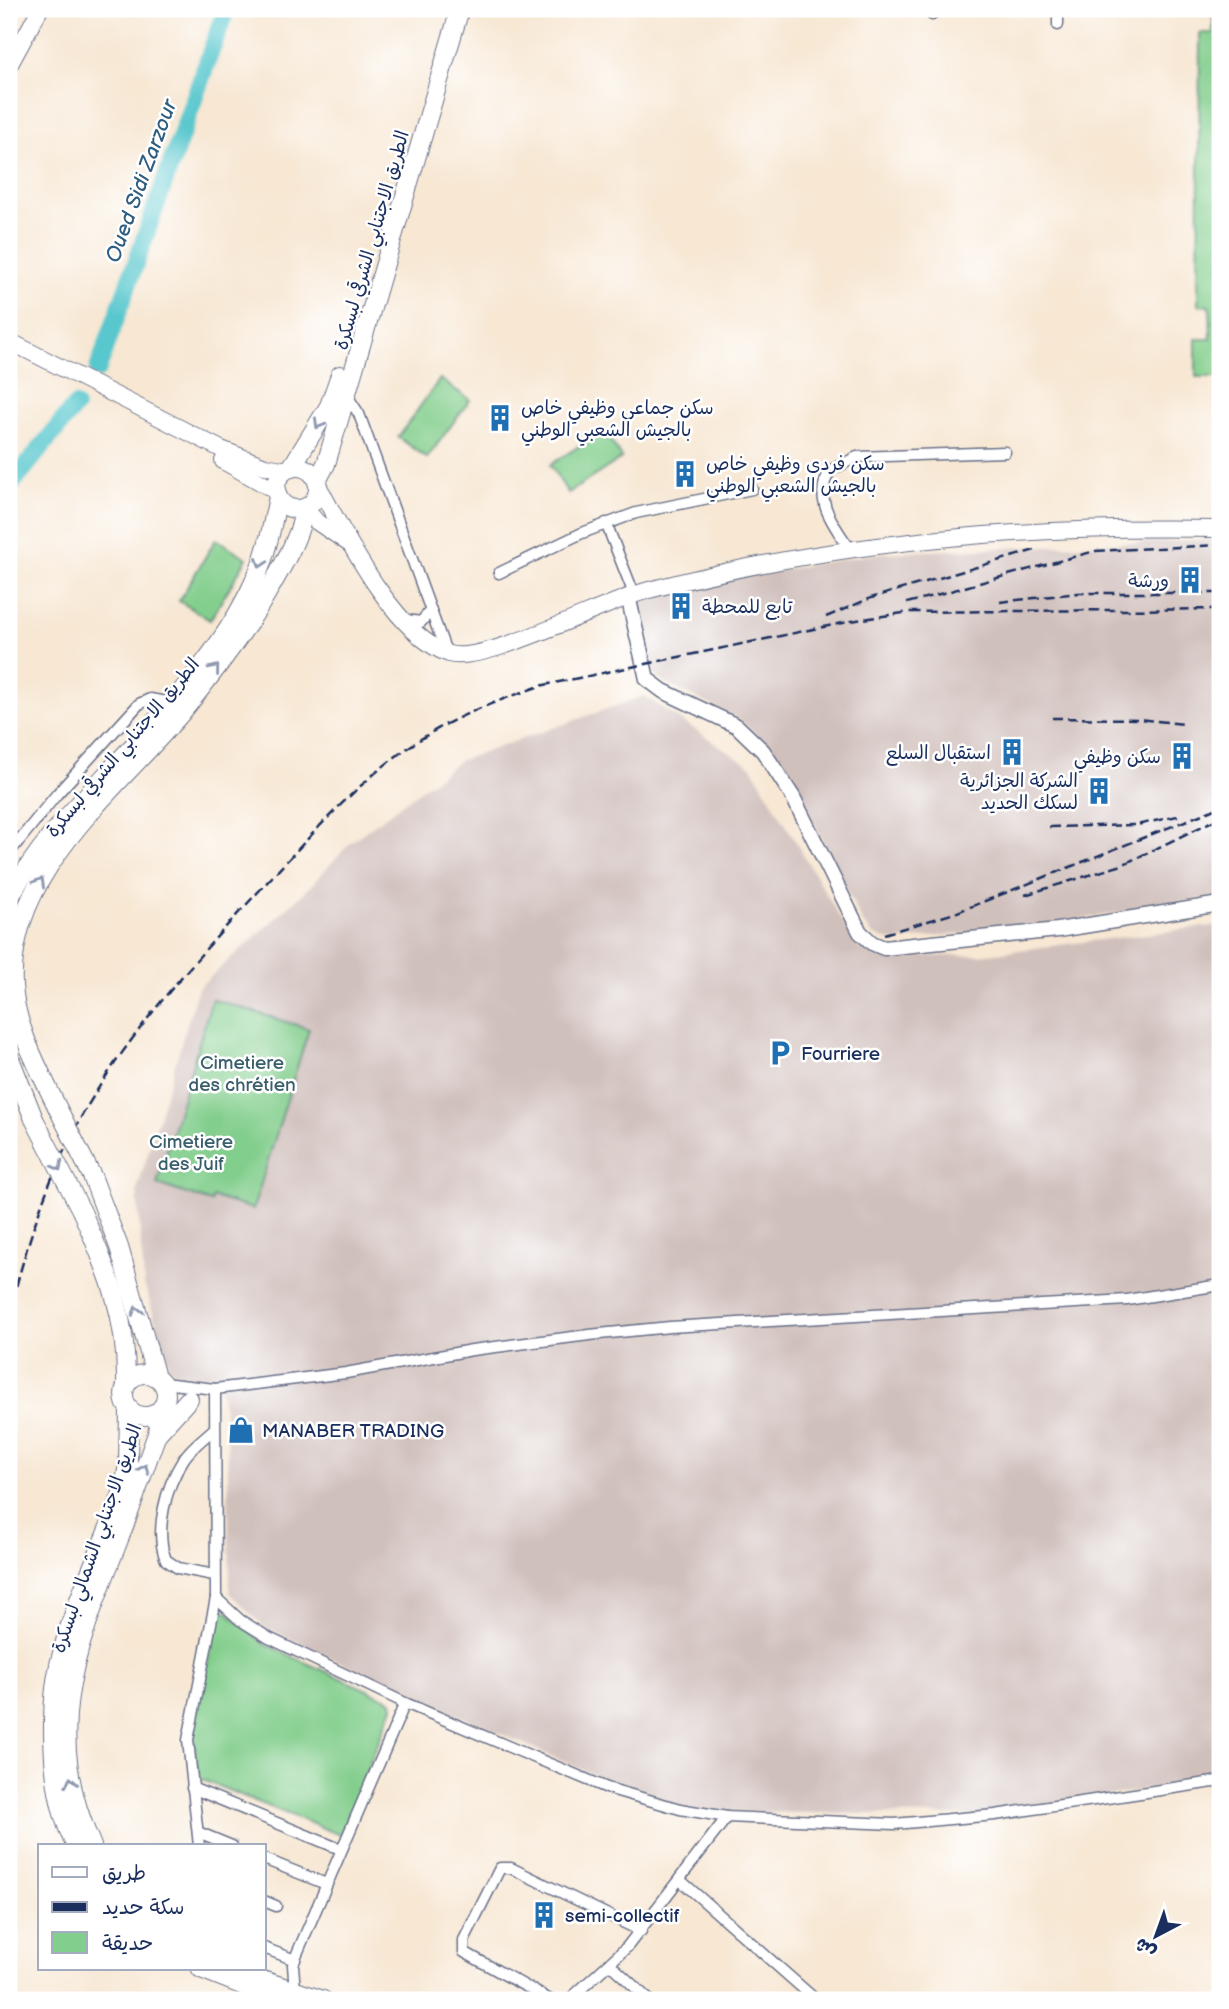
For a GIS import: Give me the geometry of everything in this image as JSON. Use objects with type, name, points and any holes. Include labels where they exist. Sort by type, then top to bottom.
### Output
[{"type":"highway","name":"الطريق الاجتنابي الشرقي لبسكرة","points":[[289,469],[317,428],[335,392],[448,9]]},
{"type":"highway","name":"الطريق الاجتنابي الشرقي لبسكرة","points":[[317,483],[326,464],[460,9]]},
{"type":"highway","points":[[289,469],[309,471],[317,483],[314,501],[304,508],[286,506],[277,494],[278,479],[289,469]]},
{"type":"highway","name":"الطريق الاجتنابي الشرقي لبسكرة","points":[[9,899],[36,852],[56,826],[171,703],[241,609],[261,566],[277,494]]},
{"type":"highway","name":"الطريق الاجتنابي الشرقي لبسكرة","points":[[160,1380],[119,1247],[92,1176],[34,1057],[13,986],[14,960],[26,912],[36,888],[69,839],[229,653],[275,580],[300,524],[304,508]]},
{"type":"highway","points":[[9,1056],[34,1119],[104,1261],[126,1342],[124,1401],[129,1409],[142,1416],[156,1413],[162,1407],[166,1391],[160,1380],[140,1374],[126,1383]]},
{"type":"highway","points":[[157,1434],[189,1399]]},
{"type":"highway","name":"الطريق الاجتنابي الشمالي لبسكرة","points":[[91,1844],[76,1808],[69,1772],[68,1688],[96,1595],[157,1434],[162,1407]]},
{"type":"highway","name":"الطريق الاجتنابي الشمالي لبسكرة","points":[[75,1844],[62,1809],[55,1774],[52,1712],[55,1686],[62,1652],[124,1488],[128,1464],[129,1409]]},
{"type":"highway","points":[[204,1970],[279,2000]]},
{"type":"highway","points":[[232,1970],[323,2000]]},
{"type":"main road","points":[[9,46],[29,9]]},
{"type":"main road","points":[[9,66],[40,9]]},
{"type":"main road","points":[[9,341],[221,449],[265,466],[289,469]]},
{"type":"main road","points":[[9,351],[242,470],[277,494]]},
{"type":"main road","points":[[317,483],[369,577],[406,621],[446,653],[470,656],[508,644],[631,595],[693,579],[850,549],[950,535],[1220,529]]},
{"type":"main road","points":[[304,508],[314,519],[350,544]]},
{"type":"street","points":[[1058,9],[1058,25]]},
{"type":"street","points":[[346,394],[359,414],[446,653]]},
{"type":"street","points":[[850,549],[824,504],[822,493],[831,470],[857,457],[1005,452]]},
{"type":"street","points":[[499,573],[606,523],[663,506],[752,489]]},
{"type":"street","points":[[606,523],[631,595],[647,679],[663,691],[737,726],[763,751],[793,797],[860,932],[872,943],[884,948],[1058,930],[1220,904]]},
{"type":"street","points":[[406,621],[421,622],[431,610]]},
{"type":"street","points":[[9,853],[57,794],[139,704],[150,699],[171,703]]},
{"type":"street","points":[[162,1407],[210,1389],[346,1373],[472,1350],[602,1334],[1127,1300],[1220,1285]]},
{"type":"street","points":[[160,1380],[210,1389]]},
{"type":"street","points":[[199,1844],[192,1788],[190,1726],[216,1598],[214,1429],[210,1389]]},
{"type":"street","points":[[214,1429],[182,1461],[165,1502],[162,1518],[166,1560],[178,1568],[214,1575]]},
{"type":"street","points":[[216,1598],[240,1620],[269,1638],[405,1703],[607,1788],[656,1804],[727,1817],[894,1824],[995,1815],[1220,1781]]},
{"type":"street","points":[[295,1991],[295,1960],[340,1849],[405,1703]]},
{"type":"street","points":[[192,1788],[340,1849]]},
{"type":"street","points":[[569,2000],[611,1965],[727,1817]]},
{"type":"street","points":[[198,1832],[227,1844]]},
{"type":"street","points":[[266,1860],[326,1884]]},
{"type":"street","points":[[550,2000],[464,1952],[464,1940],[500,1868],[511,1868],[640,1931]]},
{"type":"street","points":[[680,1880],[816,2000]]},
{"type":"street","points":[[266,1902],[276,1906]]},
{"type":"street","points":[[266,1949],[295,1960]]},
{"type":"street","points":[[611,1965],[649,2000]]},
{"type":"shaded area","points":[[1220,539],[1220,896],[1057,923],[894,941],[874,936],[862,921],[795,785],[767,744],[739,719],[663,682],[651,672],[635,601],[742,577],[880,553]]},
{"type":"shaded area","points":[[644,696],[752,767],[857,947],[895,957],[979,955],[1220,925],[1220,1778],[979,1816],[695,1811],[628,1790],[264,1627],[230,1593],[227,1428],[219,1375],[184,1378],[170,1370],[144,1283],[137,1190],[198,988],[305,892],[351,842],[459,761]]},
{"type":"green space","points":[[1072,9],[1220,9],[1220,377],[1196,377],[1196,339],[1211,339],[1210,306],[1198,305],[1200,33],[1213,33],[1213,14]]},
{"type":"green space","points":[[440,379],[470,400],[427,458],[398,437]]},
{"type":"green space","points":[[604,430],[622,458],[568,493],[550,465]]},
{"type":"green space","points":[[216,539],[247,558],[210,620],[179,601]]},
{"type":"green space","name":"Cimetiere des chrétien","points":[[212,999],[309,1029],[253,1209],[213,1197],[211,1202],[157,1184]]},
{"type":"green space","points":[[224,1609],[264,1644],[392,1701],[393,1707],[340,1835],[198,1778],[193,1730],[219,1614]]},
{"type":"waterway","name":"Oued Sidi Zarzour","points":[[98,369],[226,9]]},
{"type":"waterway","name":"Oued Sidi Zarzour","points":[[9,487],[75,406]]},
{"type":"railway","points":[[907,603],[1095,551],[1220,545]]},
{"type":"railway","points":[[826,617],[871,598],[1035,550]]},
{"type":"railway","points":[[1000,602],[1078,593],[1220,593]]},
{"type":"railway","points":[[9,1315],[31,1237],[59,1160],[84,1112],[125,1049],[196,960],[325,820],[382,767],[424,737],[480,708],[540,686],[857,620],[910,612],[1220,609]]},
{"type":"railway","points":[[1052,718],[1139,719],[1184,724]]},
{"type":"railway","points":[[884,934],[955,913],[1220,807]]},
{"type":"railway","points":[[1049,827],[1137,825],[1182,815]]},
{"type":"railway","points":[[1025,895],[1122,865],[1219,818]]},
{"type":"place","name":"سكن جماعي وظيفي خاص بالجيش الشعبي الوطني","points":[[500,418]]},
{"type":"place","name":"سكن فردي وظيفي خاص بالجيش الشعبي الوطني","points":[[685,474]]},
{"type":"place","name":"ورشة","points":[[1190,580]]},
{"type":"place","name":"تابع للمحطة","points":[[681,606]]},
{"type":"place","name":"استقبال السلع","points":[[1012,752]]},
{"type":"place","name":"سكن وظيفي","points":[[1182,756]]},
{"type":"place","name":"الشركة الجزائرية لسكك الحديد","points":[[1099,791]]},
{"type":"place","name":"Fourriere","points":[[780,1053]]},
{"type":"place","name":"MANABER TRADING","points":[[241,1430]]},
{"type":"place","name":"semi-collectif","points":[[544,1915]]},
{"type":"park label","name":"Cimetiere des Juif","points":[[191,1152]]}]
